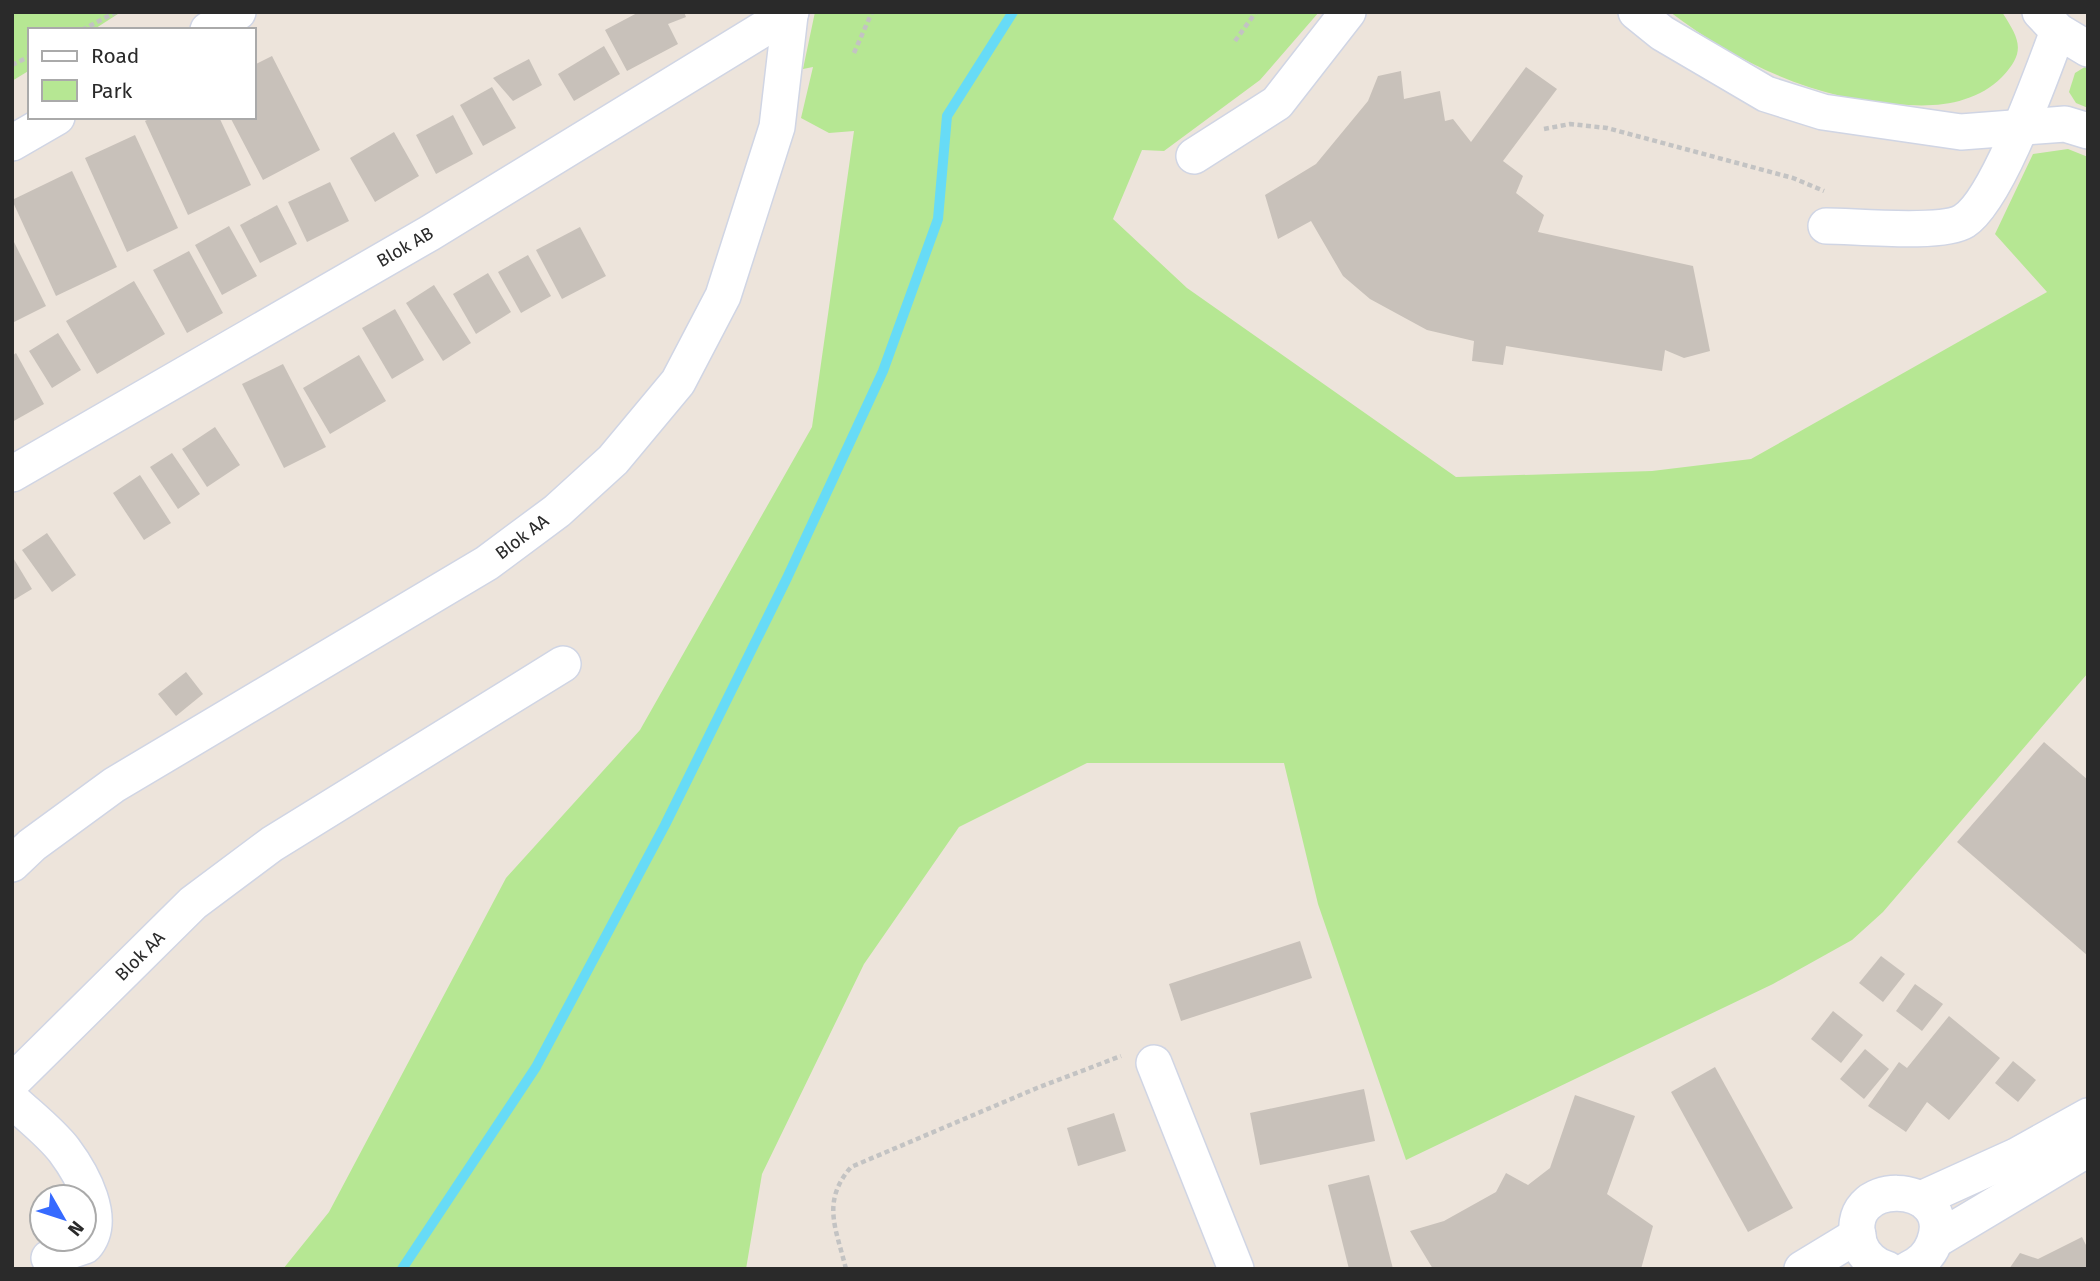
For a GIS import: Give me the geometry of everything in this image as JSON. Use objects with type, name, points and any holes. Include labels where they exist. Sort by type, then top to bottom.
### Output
[{"type":"street","points":[[211,28],[238,12]]},
{"type":"street","points":[[1194,156],[1277,103],[1322,49],[1348,12]]},
{"type":"street","points":[[1636,12],[1662,33],[1766,94],[1823,112],[1961,132],[2065,124],[2088,131]]},
{"type":"street","name":"Blok AB","points":[[12,474],[430,233],[791,14]]},
{"type":"street","name":"Blok AA","points":[[12,864],[32,845],[114,785],[487,563],[557,511],[613,460],[678,382],[723,296],[777,127],[791,14]]},
{"type":"street","points":[[1829,210],[1941,229],[1964,222],[1985,200],[2021,126],[2049,22],[2088,49]]},
{"type":"street","points":[[12,143],[54,119]]},
{"type":"street","name":"Blok AA","points":[[12,1082],[193,903],[272,844],[563,664]]},
{"type":"street","points":[[1154,1063],[1236,1269]]},
{"type":"street","points":[[12,1100],[64,1150],[84,1184],[92,1210],[95,1228],[85,1246],[49,1258]]},
{"type":"street","points":[[1921,1199],[2016,1156],[2088,1116]]},
{"type":"street","points":[[1905,1263],[1934,1217],[1921,1199],[1907,1192],[1892,1191],[1877,1196],[1866,1206],[1859,1220],[1858,1236],[1862,1249],[1905,1263],[2088,1149]]},
{"type":"street","points":[[1802,1269],[1858,1236]]},
{"type":"path","points":[[86,28],[116,12]]},
{"type":"path","points":[[854,53],[873,12]]},
{"type":"path","points":[[1235,41],[1256,12]]},
{"type":"path","points":[[12,65],[28,57]]},
{"type":"path","points":[[1544,129],[1570,124],[1607,128],[1793,178],[1829,210]]},
{"type":"path","points":[[846,1269],[831,1202],[838,1183],[851,1167],[1118,1056],[1139,1053],[1154,1063]]},
{"type":"green space","points":[[12,12],[121,12],[96,28],[28,28],[28,71],[12,81]]},
{"type":"green space","points":[[815,12],[1319,12],[1260,80],[1164,151],[1142,150],[1113,219],[1187,288],[1456,477],[1652,471],[1751,459],[2047,292],[1995,234],[2033,154],[2068,149],[2088,157],[2088,673],[1883,912],[1852,940],[1773,984],[1406,1160],[1318,904],[1284,763],[1087,763],[959,827],[864,964],[762,1174],[746,1269],[283,1269],[329,1212],[506,878],[640,730],[812,427],[854,131],[829,133],[801,118],[813,67],[803,69]]},
{"type":"green space","points":[[1670,12],[2002,12],[2018,45],[2015,60],[2002,77],[1982,92],[1970,97],[1934,105],[1876,102],[1844,97],[1782,77],[1724,48]]},
{"type":"green space","points":[[2088,65],[2088,108],[2076,103],[2069,92],[2075,73]]},
{"type":"building","points":[[639,12],[684,12],[686,17],[668,24],[678,44],[627,71],[605,30]]},
{"type":"building","points":[[604,46],[620,74],[574,101],[558,74]]},
{"type":"building","points":[[272,56],[320,150],[263,180],[231,119],[256,119],[256,64]]},
{"type":"building","points":[[529,59],[542,85],[513,101],[493,78]]},
{"type":"building","points":[[1526,67],[1557,89],[1503,161],[1523,176],[1516,193],[1544,215],[1538,232],[1693,266],[1710,351],[1684,358],[1665,350],[1662,371],[1506,346],[1503,365],[1472,361],[1474,341],[1427,330],[1370,299],[1343,276],[1311,221],[1278,239],[1265,195],[1316,164],[1368,101],[1378,76],[1401,71],[1404,99],[1440,91],[1445,121],[1453,119],[1471,142]]},
{"type":"building","points":[[492,87],[516,128],[483,146],[460,105]]},
{"type":"building","points":[[453,115],[473,154],[436,174],[416,135]]},
{"type":"building","points":[[220,119],[251,185],[188,215],[145,121]]},
{"type":"building","points":[[394,132],[419,176],[375,202],[350,158]]},
{"type":"building","points":[[135,135],[178,228],[127,252],[85,158]]},
{"type":"building","points":[[72,171],[117,267],[56,296],[12,200]]},
{"type":"building","points":[[330,182],[349,221],[307,242],[288,202]]},
{"type":"building","points":[[277,205],[297,244],[260,263],[240,225]]},
{"type":"building","points":[[229,226],[257,276],[222,295],[195,245]]},
{"type":"building","points":[[580,227],[606,276],[562,299],[536,250]]},
{"type":"building","points":[[12,238],[46,306],[12,323]]},
{"type":"building","points":[[189,251],[223,313],[187,333],[153,270]]},
{"type":"building","points":[[528,255],[551,296],[521,313],[498,272]]},
{"type":"building","points":[[488,273],[511,312],[476,334],[453,294]]},
{"type":"building","points":[[134,281],[165,334],[97,374],[66,321]]},
{"type":"building","points":[[434,285],[471,343],[443,361],[406,303]]},
{"type":"building","points":[[395,309],[424,360],[392,379],[362,328]]},
{"type":"building","points":[[58,333],[81,370],[52,388],[29,351]]},
{"type":"building","points":[[16,353],[44,404],[12,422],[12,356]]},
{"type":"building","points":[[359,355],[386,401],[330,434],[303,388]]},
{"type":"building","points":[[283,364],[326,447],[284,468],[242,384]]},
{"type":"building","points":[[215,427],[240,465],[207,487],[182,449]]},
{"type":"building","points":[[172,453],[200,494],[178,509],[150,467]]},
{"type":"building","points":[[140,475],[171,523],[144,540],[113,493]]},
{"type":"building","points":[[47,533],[76,575],[52,592],[22,550]]},
{"type":"building","points":[[12,556],[32,589],[12,601]]},
{"type":"building","points":[[186,672],[203,694],[176,716],[158,694]]},
{"type":"building","points":[[2044,742],[2088,780],[2088,956],[1957,842]]},
{"type":"building","points":[[1300,941],[1312,978],[1181,1021],[1169,984]]},
{"type":"building","points":[[1881,956],[1905,974],[1883,1002],[1859,983]]},
{"type":"building","points":[[1915,984],[1943,1004],[1922,1031],[1896,1011]]},
{"type":"building","points":[[1833,1011],[1863,1035],[1841,1063],[1811,1039]]},
{"type":"building","points":[[1949,1016],[2000,1058],[1949,1120],[1927,1102],[1906,1132],[1868,1106],[1899,1062],[1907,1068]]},
{"type":"building","points":[[1865,1049],[1889,1069],[1864,1099],[1840,1079]]},
{"type":"building","points":[[2013,1061],[2036,1080],[2018,1102],[1995,1083]]},
{"type":"building","points":[[1715,1067],[1793,1208],[1748,1232],[1671,1092]]},
{"type":"building","points":[[1364,1089],[1375,1141],[1260,1165],[1250,1113]]},
{"type":"building","points":[[1575,1095],[1635,1116],[1607,1194],[1653,1226],[1641,1269],[1433,1269],[1410,1231],[1444,1221],[1496,1192],[1506,1173],[1528,1185],[1550,1168]]},
{"type":"building","points":[[1114,1113],[1126,1151],[1078,1166],[1067,1128]]},
{"type":"building","points":[[1369,1175],[1393,1269],[1349,1269],[1328,1185]]},
{"type":"building","points":[[2082,1237],[2088,1249],[2088,1269],[2009,1269],[2020,1253],[2038,1259]]},
{"type":"waterway","points":[[402,1269],[536,1067],[665,825],[787,578],[883,371],[938,219],[947,116],[1013,12]]}]
